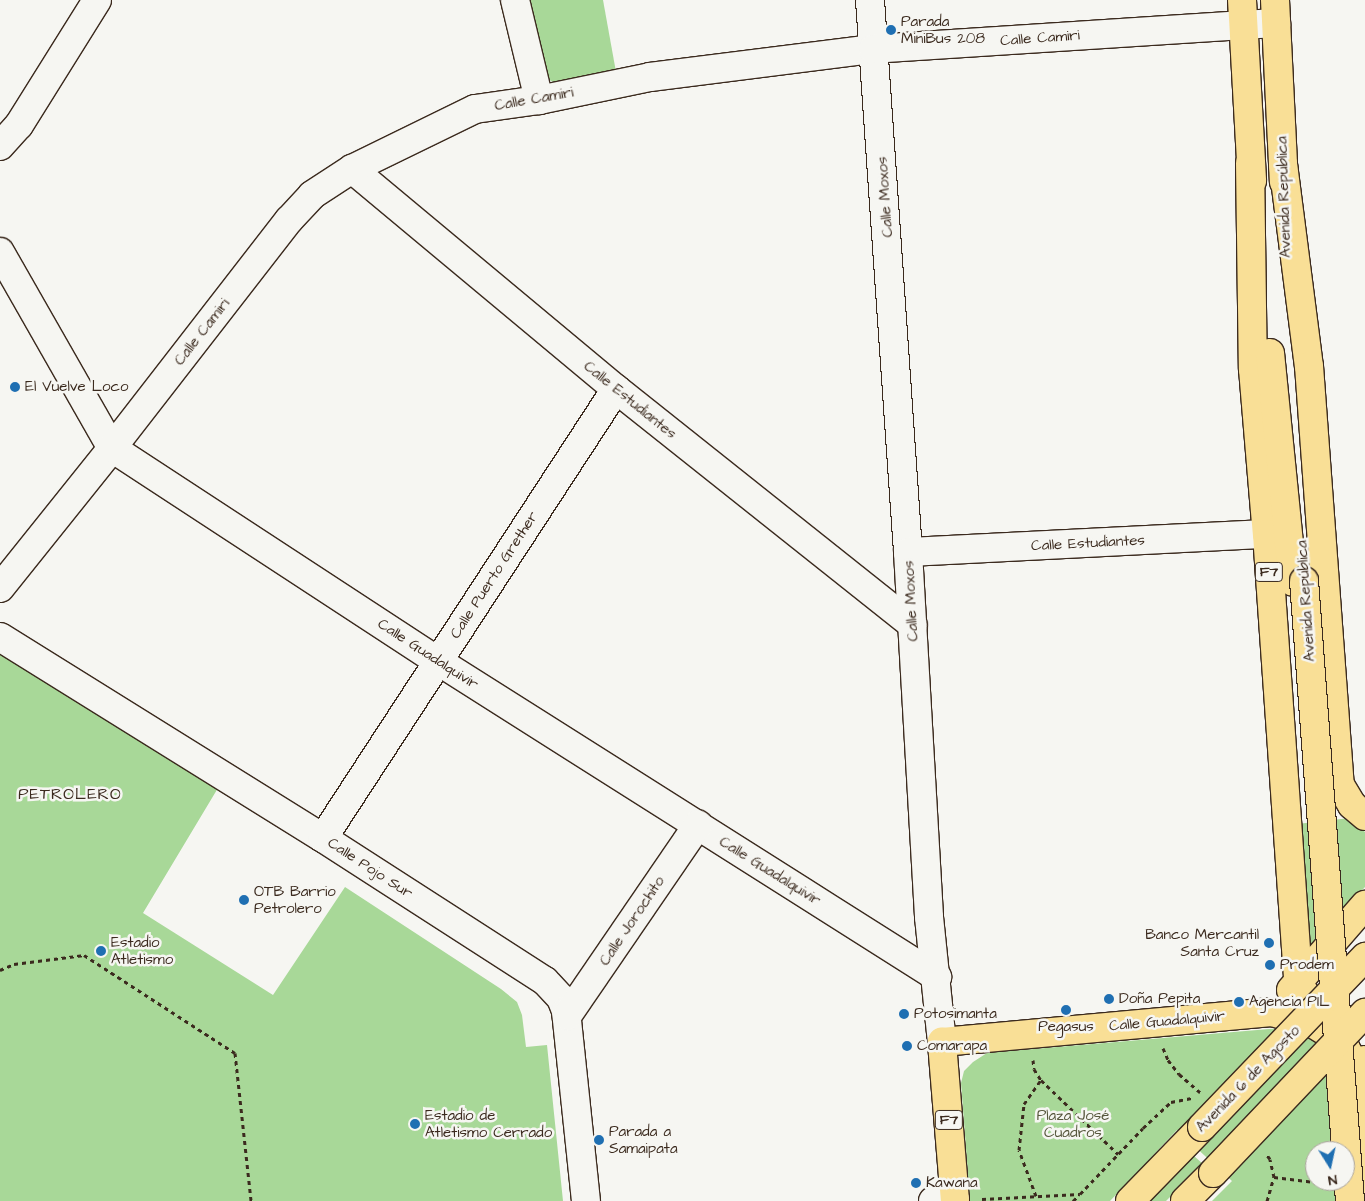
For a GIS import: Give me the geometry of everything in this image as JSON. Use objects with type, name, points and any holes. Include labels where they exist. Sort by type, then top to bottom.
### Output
[{"type":"main road","name":"Avenida República","points":[[1243,12],[1250,163],[1298,581],[1350,1201]]},
{"type":"main road","name":"Avenida República","points":[[1276,12],[1284,164],[1298,581],[1334,1141]]},
{"type":"main road","name":"F7","points":[[1250,163],[1253,368],[1267,534],[1298,982]]},
{"type":"main road","points":[[1284,164],[1310,366],[1340,785],[1352,805],[1365,816]]},
{"type":"main road","name":"Avenida 6 de Agosto","points":[[1272,1012],[1298,982],[1354,928],[1365,905]]},
{"type":"main road","name":"Avenida 6 de Agosto","points":[[1130,1201],[1365,957]]},
{"type":"main road","points":[[1298,982],[1313,1007],[1338,1021],[1365,1021]]},
{"type":"main road","points":[[1272,1012],[1312,1023],[1333,1036],[1364,1072],[1364,1201]]},
{"type":"main road","name":"Calle Guadalquivir","points":[[942,1042],[1272,1012]]},
{"type":"main road","points":[[1185,1201],[1365,1013]]},
{"type":"main road","name":"Calle Moxos","points":[[942,1042],[948,1200]]},
{"type":"street","points":[[0,146],[19,125],[97,0]]},
{"type":"street","points":[[515,0],[539,100]]},
{"type":"street","name":"Calle Moxos","points":[[870,0],[881,130],[913,626],[929,917],[937,977],[942,1042]]},
{"type":"street","name":"Calle Camiri","points":[[0,588],[112,448],[289,220],[312,195],[352,169],[475,110],[539,100],[650,77],[873,49],[1243,12],[1276,12]]},
{"type":"street","name":"Calle Estudiantes","points":[[352,169],[616,388],[913,626]]},
{"type":"street","name":"Calle Guadalquivir","points":[[0,252],[112,448],[438,661],[937,977]]},
{"type":"street","name":"Calle Puerto Grether","points":[[323,838],[616,388]]},
{"type":"street","name":"Calle Estudiantes","points":[[908,552],[1267,534]]},
{"type":"street","name":"Calle Pojo Sur","points":[[0,637],[323,838],[545,982],[561,998],[567,1016],[586,1201]]},
{"type":"street","name":"Calle Jorochito","points":[[567,1016],[698,825]]},
{"type":"path","points":[[0,970],[14,964],[84,954],[235,1053],[251,1201]]},
{"type":"path","points":[[1162,1045],[1168,1060],[1179,1074],[1207,1098]]},
{"type":"path","points":[[1032,1057],[1034,1068],[1041,1080],[1118,1154]]},
{"type":"path","points":[[1036,1196],[1019,1150],[1024,1104],[1041,1080]]},
{"type":"path","points":[[1274,1178],[1305,1183]]},
{"type":"path","points":[[1073,1201],[1080,1194]]},
{"type":"green space","points":[[524,0],[603,0],[616,72],[558,85],[546,78]]},
{"type":"green space","name":"Estadio Atletismo","points":[[0,652],[218,788],[143,913],[273,995],[345,887],[501,989],[517,1002],[522,1015],[526,1047],[547,1045],[563,1201],[0,1201]]},
{"type":"green space","points":[[1350,818],[1365,832],[1365,887],[1311,945],[1305,942],[1297,824]]},
{"type":"green space","name":"Plaza José Cuadros","points":[[1305,1026],[1346,1065],[1353,1141],[1305,1141],[1305,1191],[1355,1191],[1355,1167],[1358,1201],[1212,1201],[1232,1181],[1177,1130],[1110,1201],[970,1201],[961,1083],[964,1071],[973,1062],[987,1053]]},
{"type":"green space","points":[[1194,1156],[1203,1164],[1166,1201],[1150,1201]]},
{"type":"place","name":"Parada MiniBus 208","points":[[891,30]]},
{"type":"place","name":"El Vuelve Loco","points":[[15,387]]},
{"type":"place","name":"OTB Barrio Petrolero","points":[[244,900]]},
{"type":"place","name":"Banco Mercantil Santa Cruz","points":[[1269,943]]},
{"type":"place","name":"Estadio Atletismo","points":[[101,951]]},
{"type":"place","name":"Prodem","points":[[1270,965]]},
{"type":"place","name":"Doña Pepita","points":[[1109,999]]},
{"type":"place","name":"Agencia PIL","points":[[1239,1002]]},
{"type":"place","name":"Pegasus","points":[[1066,1010]]},
{"type":"place","name":"Potosimanta","points":[[904,1014]]},
{"type":"place","name":"Comarapa","points":[[907,1046]]},
{"type":"place","name":"Estadio de Atletismo Cerrado","points":[[415,1124]]},
{"type":"place","name":"Parada a Samaipata","points":[[599,1140]]},
{"type":"place","name":"Kawana","points":[[916,1183]]},
{"type":"district","name":"PETROLERO","points":[[70,794]]}]
